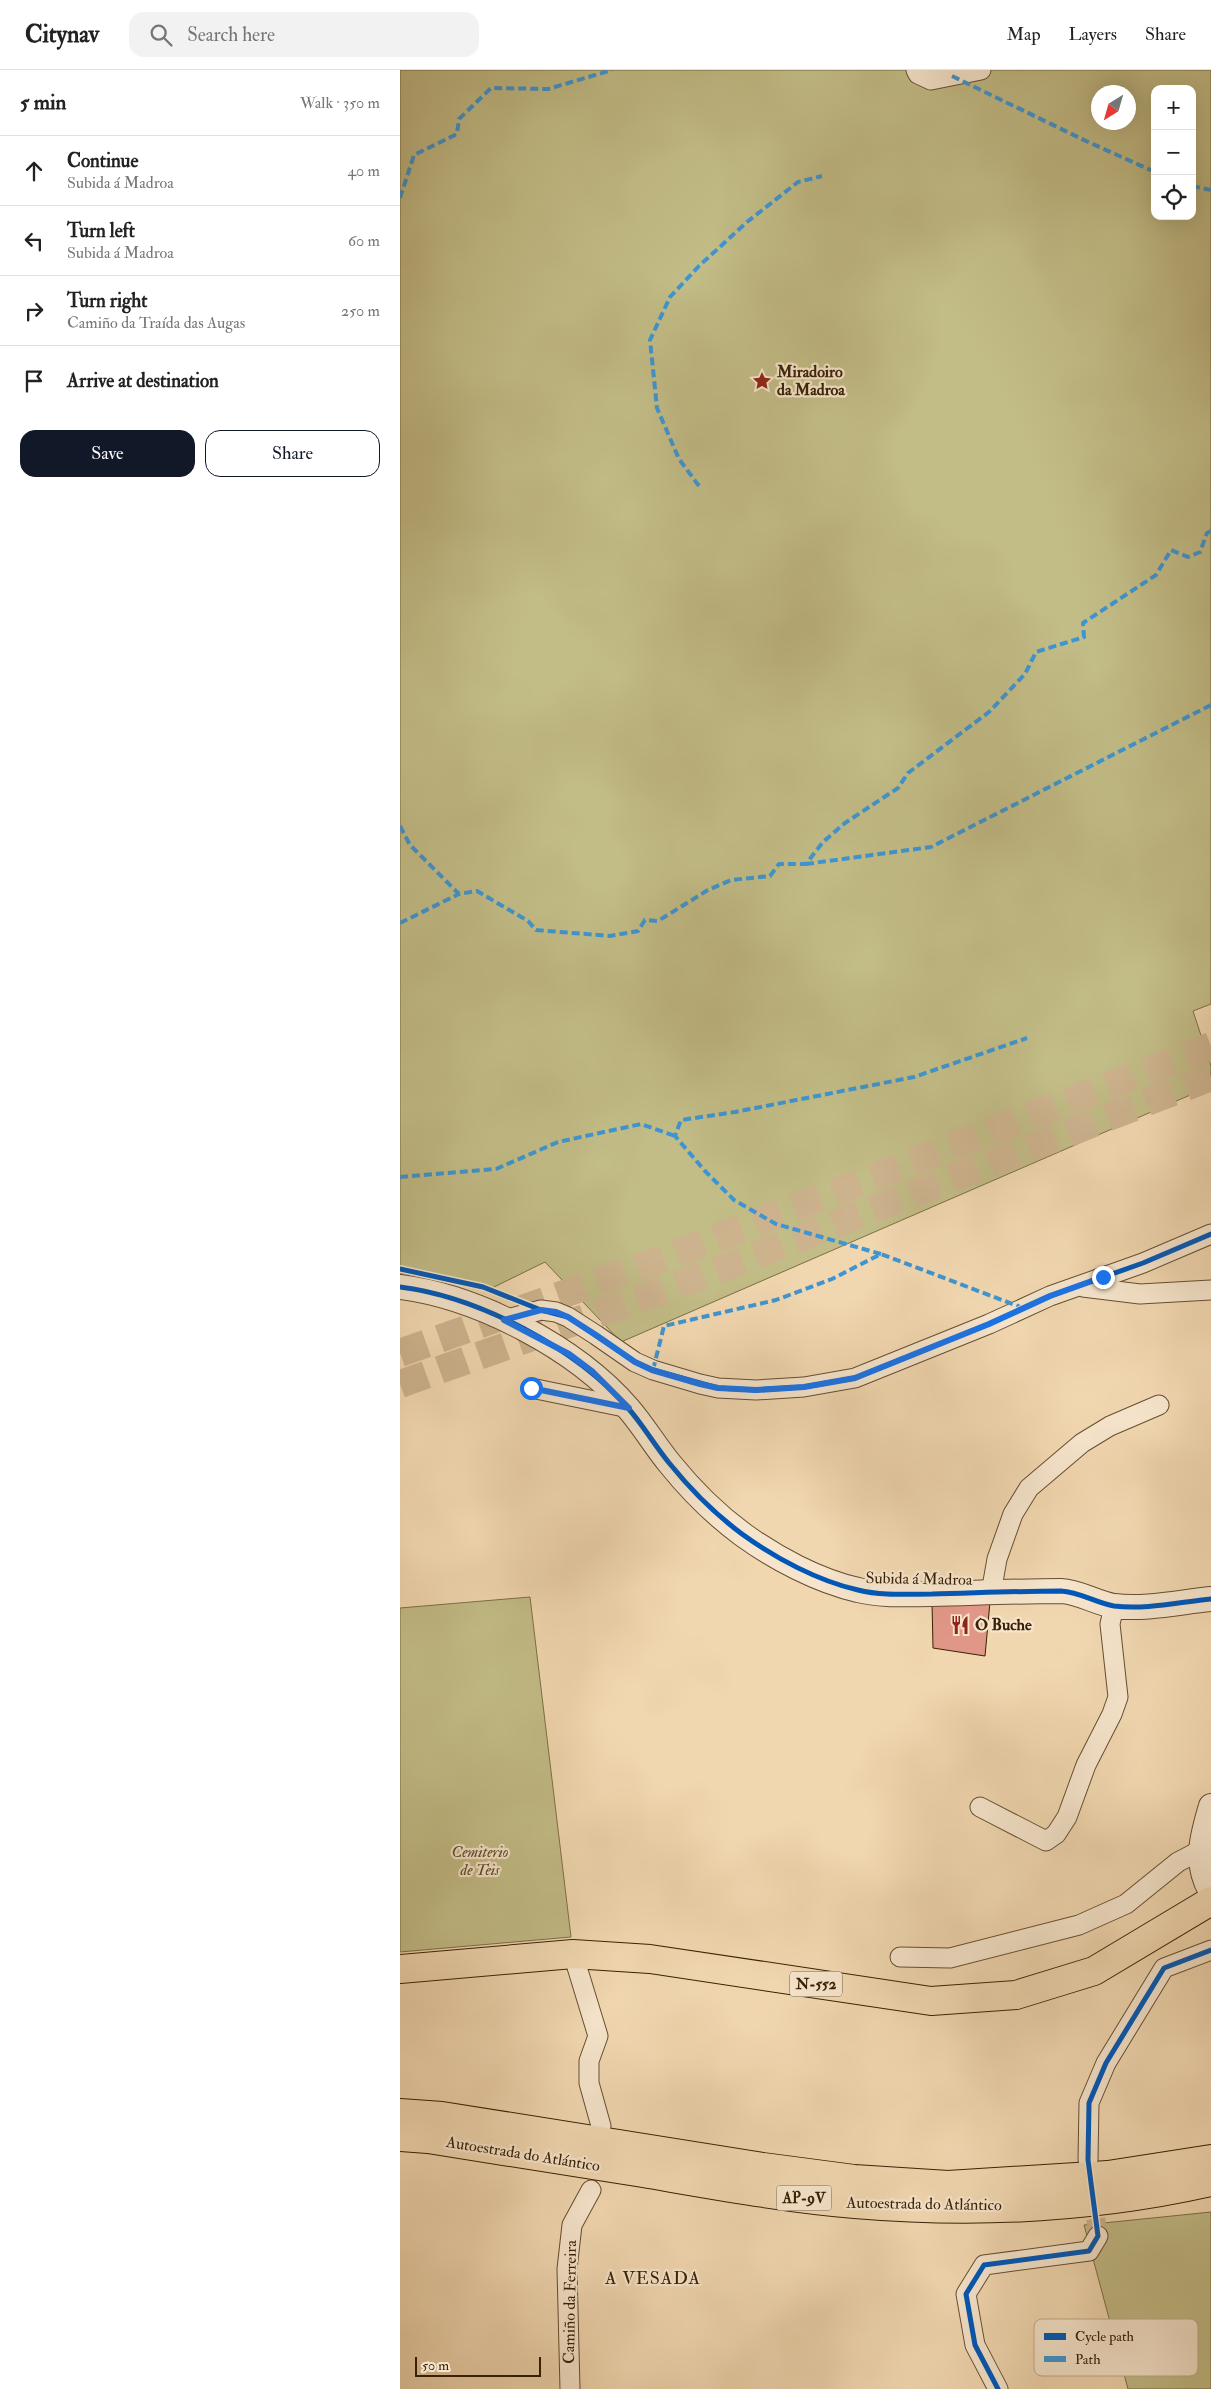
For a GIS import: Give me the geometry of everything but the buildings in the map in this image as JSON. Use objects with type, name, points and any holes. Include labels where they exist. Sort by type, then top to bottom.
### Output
[{"type":"highway","name":"N-552","points":[[400,1969],[573,1954],[650,1959],[931,2001],[1016,1995],[1094,1971],[1211,1901]]},
{"type":"highway","name":"Autoestrada do Atlántico","points":[[400,2114],[442,2116],[836,2177],[939,2184],[1108,2175],[1211,2159]]},
{"type":"highway","name":"Autoestrada do Atlántico","points":[[400,2137],[428,2139],[759,2193],[856,2204],[951,2208],[1037,2206],[1118,2199],[1211,2182]]},
{"type":"street","points":[[916,70],[918,74],[931,80],[944,73],[981,70]]},
{"type":"street","points":[[504,1320],[541,1310],[556,1312],[568,1317],[635,1362],[652,1370],[718,1388],[756,1390],[829,1384],[855,1378],[1211,1234]]},
{"type":"street","name":"Subida á Madroa","points":[[400,1287],[435,1294],[504,1320],[569,1354],[593,1372],[629,1408],[669,1463],[700,1498],[744,1535],[797,1566],[827,1580],[858,1590],[889,1594],[1065,1591],[1114,1606],[1139,1606],[1211,1599]]},
{"type":"street","points":[[1076,1287],[1140,1294],[1211,1290]]},
{"type":"street","points":[[531,1388],[629,1408]]},
{"type":"street","points":[[991,1593],[997,1559],[1013,1514],[1029,1488],[1082,1442],[1110,1426],[1159,1405]]},
{"type":"street","points":[[980,1807],[1046,1841],[1056,1834],[1067,1817],[1086,1765],[1112,1714],[1118,1697],[1110,1624],[1114,1606]]},
{"type":"street","points":[[1211,1806],[1200,1851],[1201,1871],[1211,1892]]},
{"type":"street","points":[[900,1957],[950,1958],[1080,1925],[1126,1904],[1178,1862],[1200,1851]]},
{"type":"street","points":[[1088,2160],[1089,2103],[1106,2063],[1164,1968],[1211,1950]]},
{"type":"street","points":[[573,1954],[598,2036],[589,2061],[589,2083],[601,2126]]},
{"type":"street","name":"Camiño da Ferreira","points":[[570,2389],[567,2269],[572,2225],[590,2190]]},
{"type":"street","points":[[998,2389],[975,2345],[966,2294],[984,2265],[1088,2250],[1098,2236]]},
{"type":"green space","points":[[400,70],[1211,70],[1211,1004],[1193,1011],[1211,1066],[1211,1086],[621,1342],[545,1262],[490,1289],[400,1273]]},
{"type":"green space","name":"Cemiterio de Teis","points":[[530,1597],[571,1937],[400,1952],[400,1608]]},
{"type":"green space","points":[[1211,2212],[1211,2389],[1128,2389],[1125,2376],[1198,2376],[1198,2319],[1109,2319],[1084,2225]]},
{"type":"tunnel","points":[[400,1353],[678,1253],[1211,1046]]},
{"type":"tunnel","points":[[400,1384],[703,1276],[1211,1077]]},
{"type":"tunnel","points":[[1092,2191],[1098,2236]]},
{"type":"marked path","points":[[400,198],[414,155],[457,134],[459,119],[491,88],[548,89],[612,70]]},
{"type":"marked path","points":[[952,76],[1151,170]]},
{"type":"marked path","points":[[699,486],[679,459],[657,408],[650,340],[670,297],[699,266],[747,222],[798,182],[822,176]]},
{"type":"marked path","points":[[1196,187],[1211,190]]},
{"type":"marked path","points":[[400,826],[410,845],[459,894],[477,891],[528,921],[536,930],[610,936],[638,931],[645,920],[658,921],[708,890],[731,880],[770,876],[779,864],[806,864],[823,842],[845,823],[898,788],[908,773],[989,712],[1025,674],[1036,652],[1084,637],[1083,623],[1156,575],[1171,550],[1188,557],[1200,552],[1207,533],[1211,531]]},
{"type":"marked path","points":[[806,864],[931,847],[1211,705]]},
{"type":"marked path","points":[[400,923],[459,894]]},
{"type":"marked path","points":[[881,1254],[776,1224],[734,1200],[705,1171],[675,1136],[681,1120],[735,1112],[914,1077],[1027,1038]]},
{"type":"marked path","points":[[400,1177],[496,1169],[558,1142],[641,1124],[675,1136]]},
{"type":"marked path","points":[[653,1370],[664,1326],[776,1300],[832,1279],[881,1254],[1023,1308]]},
{"type":"cycle path","points":[[400,1269],[483,1287],[541,1310],[568,1317],[635,1362],[653,1370],[718,1388],[756,1390],[804,1387],[855,1378],[989,1324],[1050,1296],[1143,1263],[1211,1234]]},
{"type":"cycle path","points":[[400,1287],[462,1302],[493,1314],[554,1346],[582,1365],[607,1386],[628,1408],[678,1474],[722,1518],[768,1552],[812,1575],[858,1590],[885,1594],[1061,1591],[1075,1593],[1107,1605],[1126,1607],[1211,1599]]},
{"type":"cycle path","points":[[998,2389],[975,2345],[966,2294],[984,2265],[1089,2251],[1098,2236],[1088,2160],[1089,2103],[1106,2063],[1164,1968],[1211,1950]]},
{"type":"place","name":"Miradoiro da Madroa","points":[[762,381]]},
{"type":"place","name":"O Buche","points":[[960,1625]]},
{"type":"district","name":"A VESADA","points":[[653,2278]]},
{"type":"route","points":[[531,1388],[629,1408],[593,1372],[569,1354],[504,1320],[541,1310],[556,1312],[568,1317],[635,1362],[652,1370],[718,1388],[756,1390],[829,1384],[855,1378],[989,1324],[1050,1296],[1103,1277]]}]
